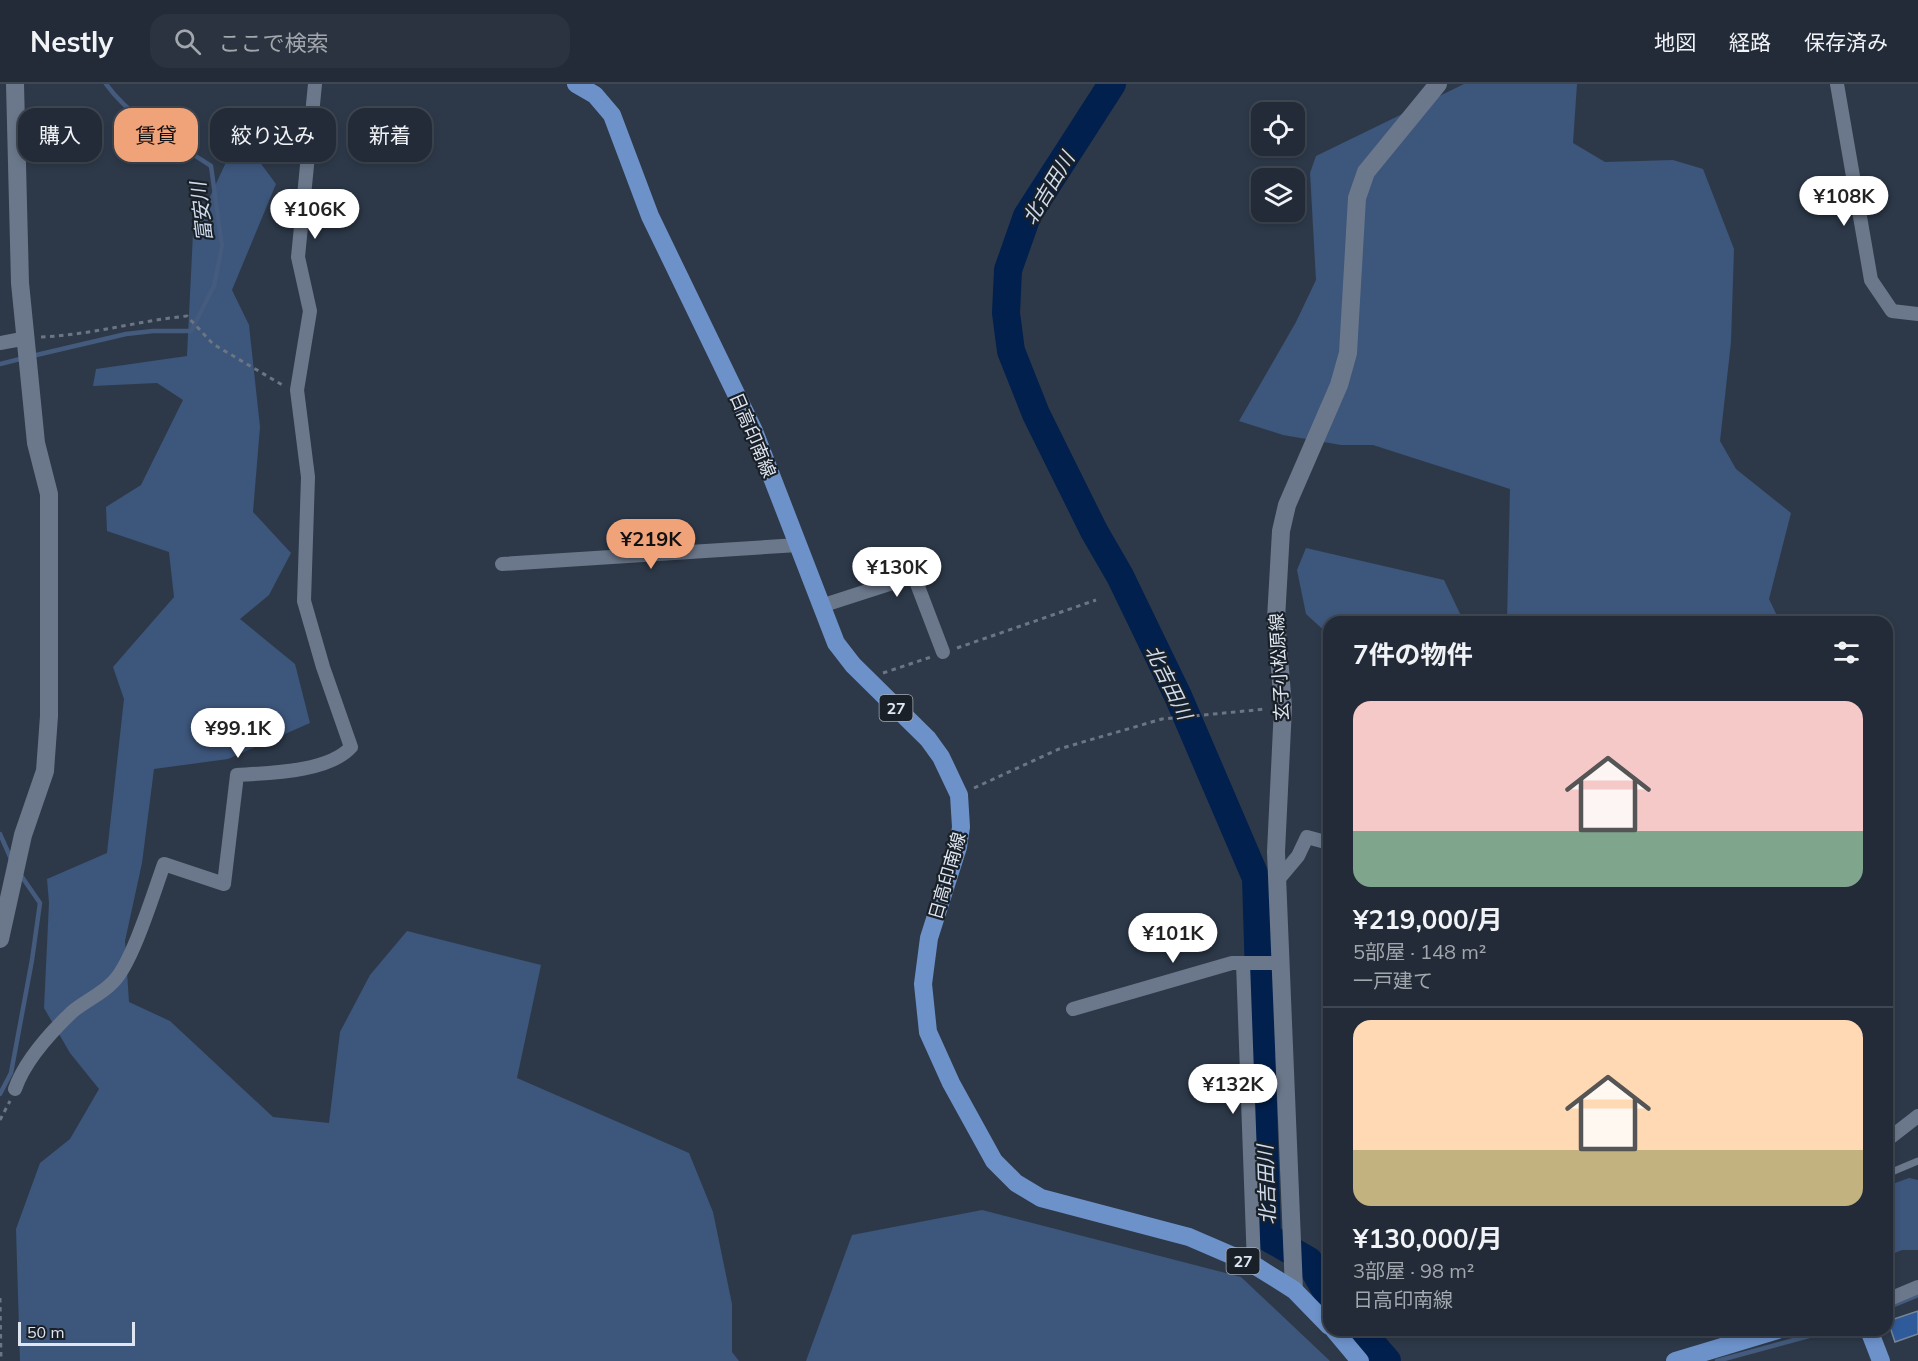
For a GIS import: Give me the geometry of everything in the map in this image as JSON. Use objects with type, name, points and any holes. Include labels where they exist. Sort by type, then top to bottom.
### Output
[{"type":"main road","points":[[0,939],[23,835],[45,771],[49,716],[49,494],[36,443],[27,368],[27,338],[20,283],[15,84]]},
{"type":"main road","name":"日高印南線","points":[[576,84],[595,95],[612,115],[650,216],[754,431],[836,643],[867,679],[928,738],[941,757],[959,795],[961,827],[958,847],[928,938],[923,984],[928,1032],[951,1083],[994,1161],[1016,1183],[1041,1198],[1190,1237],[1254,1265],[1294,1290],[1323,1320]]},
{"type":"main road","name":"玄子小松原線","points":[[1294,1290],[1277,881],[1283,708],[1276,619],[1281,531],[1287,505],[1339,385],[1348,353],[1357,198],[1366,172],[1438,84]]},
{"type":"main road","points":[[1339,1336],[1360,1361]]},
{"type":"main road","points":[[1675,1361],[1758,1336]]},
{"type":"main road","points":[[1871,1336],[1881,1361]]},
{"type":"street","points":[[15,1089],[20,1073],[42,1044],[72,1012],[114,982],[133,947],[164,864],[224,884],[237,775],[283,773],[342,757],[351,747],[323,667],[304,601],[308,477],[297,390],[310,311],[298,256],[315,84]]},
{"type":"street","points":[[1837,84],[1871,279],[1892,311],[1918,314]]},
{"type":"street","points":[[0,343],[27,338]]},
{"type":"street","points":[[502,564],[798,545]]},
{"type":"street","points":[[821,606],[914,576],[943,652]]},
{"type":"street","points":[[1277,881],[1298,856],[1307,837],[1323,841]]},
{"type":"street","points":[[1073,1009],[1232,963],[1280,963]]},
{"type":"street","points":[[1243,963],[1254,1265]]},
{"type":"street","points":[[1893,1135],[1918,1116]]},
{"type":"street","points":[[1893,1297],[1918,1287]]},
{"type":"lane","points":[[1893,1171],[1918,1161]]},
{"type":"path","points":[[27,338],[76,336],[141,320],[187,316],[213,344],[279,385],[297,390]]},
{"type":"path","points":[[867,679],[1096,600]]},
{"type":"path","points":[[959,795],[1059,749],[1162,720],[1283,708]]},
{"type":"path","points":[[0,1120],[15,1089]]},
{"type":"path","points":[[0,1298],[1,1361]]},
{"type":"shaded area","points":[[1464,84],[1577,84],[1573,143],[1605,162],[1673,160],[1703,169],[1734,249],[1731,342],[1720,441],[1736,469],[1791,513],[1769,599],[1777,616],[1507,616],[1510,489],[1373,445],[1341,445],[1283,435],[1239,421],[1296,322],[1316,280],[1310,173],[1316,156]]},
{"type":"shaded area","points":[[226,162],[260,162],[276,184],[232,290],[249,325],[260,427],[253,512],[291,553],[269,595],[240,619],[295,664],[310,723],[228,759],[154,769],[142,863],[125,941],[129,1002],[170,1021],[273,1117],[329,1123],[340,1032],[370,975],[407,931],[541,965],[517,1078],[689,1153],[713,1212],[732,1304],[732,1352],[739,1361],[20,1361],[16,1229],[40,1163],[70,1139],[99,1089],[70,1053],[44,1008],[49,903],[47,879],[107,853],[124,699],[113,667],[174,597],[169,552],[107,531],[106,507],[141,485],[183,400],[157,383],[93,386],[96,369],[187,356],[193,233]]},
{"type":"shaded area","points":[[1306,548],[1444,580],[1461,616],[1323,616],[1323,630],[1306,614],[1297,570]]},
{"type":"shaded area","points":[[1909,1178],[1918,1180],[1918,1250],[1902,1250],[1893,1254],[1893,1184]]},
{"type":"shaded area","points":[[982,1210],[1241,1277],[1330,1361],[806,1361],[852,1235]]},
{"type":"building","points":[[1918,1311],[1918,1334],[1895,1342],[1893,1319]]},
{"type":"waterway","name":"富安川","points":[[32,356],[126,334],[191,331],[214,286],[222,246],[211,166],[141,119],[116,97],[106,84]]},
{"type":"waterway","name":"北吉田川","points":[[1112,84],[1027,216],[1008,270],[1006,313],[1011,351],[1036,414],[1094,531],[1120,576],[1178,696],[1256,878],[1267,1237],[1309,1261],[1323,1286]]},
{"type":"waterway","name":"富安川","points":[[0,364],[24,358]]},
{"type":"waterway","name":"富安川","points":[[0,834],[11,859]]},
{"type":"waterway","name":"富安川","points":[[0,1094],[11,1073],[40,903],[20,874]]},
{"type":"waterway","points":[[1893,1305],[1918,1295]]},
{"type":"waterway","name":"北吉田川","points":[[1365,1336],[1387,1361]]},
{"type":"waterway","points":[[1717,1361],[1809,1336]]}]
